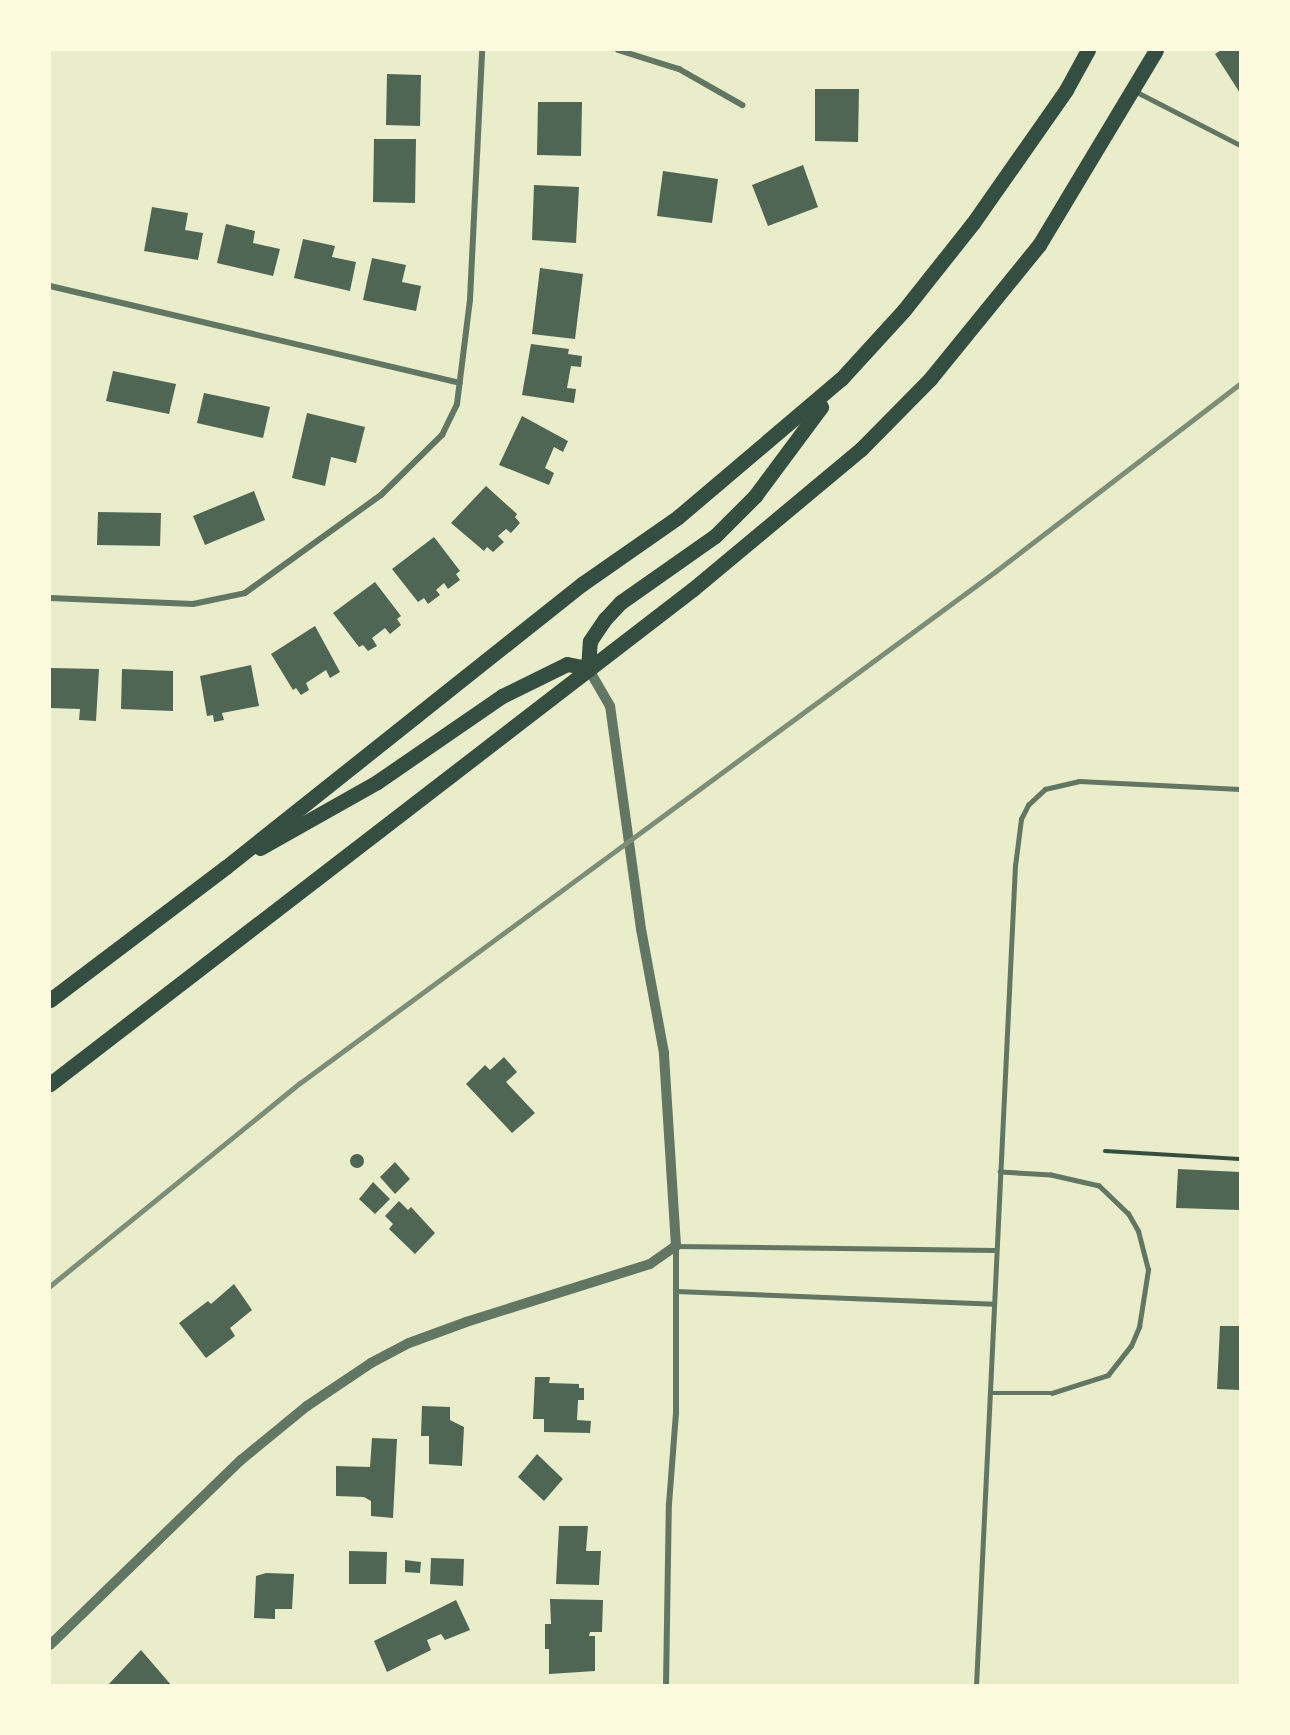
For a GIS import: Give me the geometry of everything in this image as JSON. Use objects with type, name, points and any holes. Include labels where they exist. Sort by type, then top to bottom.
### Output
[{"type":"main road","points":[[588,668],[590,641],[605,619],[621,602],[715,536],[755,496],[841,379],[904,310],[973,223],[1066,90],[1088,50]]},
{"type":"main road","points":[[50,1084],[768,529],[861,448],[930,379],[1039,245],[1135,91],[1156,50]]},
{"type":"main road","points":[[50,1000],[226,867],[582,584],[678,518],[841,379]]},
{"type":"main road","points":[[226,867],[377,782],[502,696],[567,664],[588,668]]},
{"type":"street","points":[[50,598],[193,604],[255,588],[381,495],[431,448],[457,404],[460,383],[470,298],[482,50]]},
{"type":"street","points":[[618,50],[679,69],[742,105]]},
{"type":"street","points":[[50,286],[460,383]]},
{"type":"street","points":[[588,668],[610,706],[641,929],[664,1053],[676,1246],[666,1686]]},
{"type":"street","points":[[50,1645],[241,1460],[307,1406],[371,1363],[409,1343],[466,1322],[650,1264],[676,1246]]},
{"type":"lane","points":[[1135,91],[1240,145]]},
{"type":"lane","points":[[976,1686],[982,1523],[992,1393],[996,1250],[1015,866],[1021,819],[1028,805],[1045,789],[1079,781],[1240,789]]},
{"type":"lane","points":[[992,1393],[1052,1393],[1108,1376],[1131,1346],[1139,1328],[1148,1270],[1145,1251],[1133,1222],[1099,1186],[1051,1175],[1000,1172]]},
{"type":"lane","points":[[676,1246],[996,1250]]},
{"type":"lane","points":[[676,1291],[994,1304]]},
{"type":"path","points":[[1105,1151],[1240,1160]]},
{"type":"building","points":[[1221,50],[1240,50],[1240,93],[1215,54]]},
{"type":"building","points":[[387,74],[421,75],[420,126],[386,125]]},
{"type":"building","points":[[815,89],[859,89],[858,142],[815,141]]},
{"type":"building","points":[[538,102],[582,102],[581,156],[537,155]]},
{"type":"building","points":[[374,139],[416,139],[415,203],[373,202]]},
{"type":"building","points":[[803,165],[818,207],[768,226],[752,185]]},
{"type":"building","points":[[663,171],[718,179],[712,223],[657,216]]},
{"type":"building","points":[[534,185],[579,187],[576,243],[532,240]]},
{"type":"building","points":[[152,207],[188,213],[185,230],[203,233],[198,260],[144,251]]},
{"type":"building","points":[[226,224],[255,231],[253,243],[280,249],[273,276],[217,263]]},
{"type":"building","points":[[303,239],[335,246],[332,257],[356,262],[350,291],[294,278]]},
{"type":"building","points":[[372,258],[406,265],[402,282],[421,286],[416,311],[363,300]]},
{"type":"building","points":[[540,268],[583,274],[575,339],[532,334]]},
{"type":"building","points":[[531,344],[569,349],[568,354],[582,356],[581,367],[571,366],[567,388],[576,389],[574,403],[522,395]]},
{"type":"building","points":[[113,371],[176,384],[169,414],[106,401]]},
{"type":"building","points":[[204,393],[270,407],[263,438],[197,423]]},
{"type":"building","points":[[307,413],[365,427],[356,463],[331,457],[325,486],[292,478]]},
{"type":"building","points":[[522,416],[568,441],[563,452],[554,447],[545,468],[554,473],[549,485],[499,465]]},
{"type":"building","points":[[486,486],[517,514],[515,517],[520,523],[511,533],[506,529],[498,536],[504,542],[493,552],[487,547],[484,551],[451,523]]},
{"type":"building","points":[[254,491],[265,520],[205,545],[193,516]]},
{"type":"building","points":[[98,512],[161,513],[160,546],[97,545]]},
{"type":"building","points":[[434,537],[460,571],[456,574],[460,580],[448,589],[444,583],[436,590],[440,595],[428,604],[424,598],[418,602],[392,569]]},
{"type":"building","points":[[375,582],[401,616],[397,619],[401,625],[390,634],[385,628],[372,638],[377,646],[368,651],[363,645],[359,647],[333,613]]},
{"type":"building","points":[[315,626],[340,672],[330,678],[326,670],[306,683],[309,690],[301,695],[296,688],[293,690],[271,654]]},
{"type":"building","points":[[251,665],[259,706],[222,713],[224,720],[214,722],[213,715],[207,716],[200,676]]},
{"type":"building","points":[[50,668],[99,669],[96,721],[79,720],[80,709],[50,708]]},
{"type":"building","points":[[122,669],[173,671],[173,711],[121,709]]},
{"type":"building","points":[[504,1057],[517,1072],[506,1082],[535,1113],[512,1133],[466,1084],[485,1065],[490,1070]]},
{"type":"building","points":[[354,1154],[360,1154],[364,1161],[360,1168],[354,1168],[350,1164],[350,1158]]},
{"type":"building","points":[[395,1162],[410,1179],[395,1194],[380,1177]]},
{"type":"building","points":[[1178,1169],[1240,1172],[1240,1210],[1176,1208]]},
{"type":"building","points":[[373,1182],[390,1199],[375,1214],[359,1199]]},
{"type":"building","points":[[399,1201],[408,1210],[411,1207],[435,1233],[415,1254],[389,1229],[393,1224],[385,1216]]},
{"type":"building","points":[[234,1284],[252,1310],[230,1328],[235,1336],[206,1358],[179,1323],[208,1301],[211,1304]]},
{"type":"building","points":[[1220,1326],[1240,1326],[1240,1390],[1217,1389]]},
{"type":"building","points":[[535,1377],[550,1377],[549,1383],[579,1384],[579,1388],[584,1388],[584,1400],[578,1400],[577,1420],[591,1421],[590,1433],[544,1432],[544,1419],[533,1419]]},
{"type":"building","points":[[422,1406],[450,1407],[450,1420],[464,1427],[462,1466],[429,1464],[429,1436],[421,1436]]},
{"type":"building","points":[[372,1438],[397,1439],[393,1518],[371,1516],[371,1501],[364,1497],[336,1496],[336,1466],[370,1467]]},
{"type":"building","points":[[537,1454],[563,1479],[544,1501],[518,1477]]},
{"type":"building","points":[[559,1526],[588,1526],[586,1551],[601,1551],[599,1585],[556,1584]]},
{"type":"building","points":[[349,1551],[387,1552],[386,1584],[349,1584]]},
{"type":"building","points":[[431,1558],[464,1559],[463,1586],[430,1584]]},
{"type":"building","points":[[405,1560],[421,1562],[420,1573],[405,1572]]},
{"type":"building","points":[[266,1573],[294,1574],[292,1609],[275,1609],[275,1619],[254,1618],[256,1576]]},
{"type":"building","points":[[550,1599],[603,1600],[602,1632],[590,1632],[589,1636],[595,1636],[595,1671],[549,1674],[549,1649],[545,1649],[545,1624],[551,1624]]},
{"type":"building","points":[[456,1600],[470,1630],[445,1640],[441,1634],[427,1640],[431,1650],[387,1672],[374,1641]]},
{"type":"building","points":[[141,1650],[172,1686],[107,1686]]},
{"type":"railway","points":[[50,1286],[300,1083],[996,571],[1240,384]]}]
